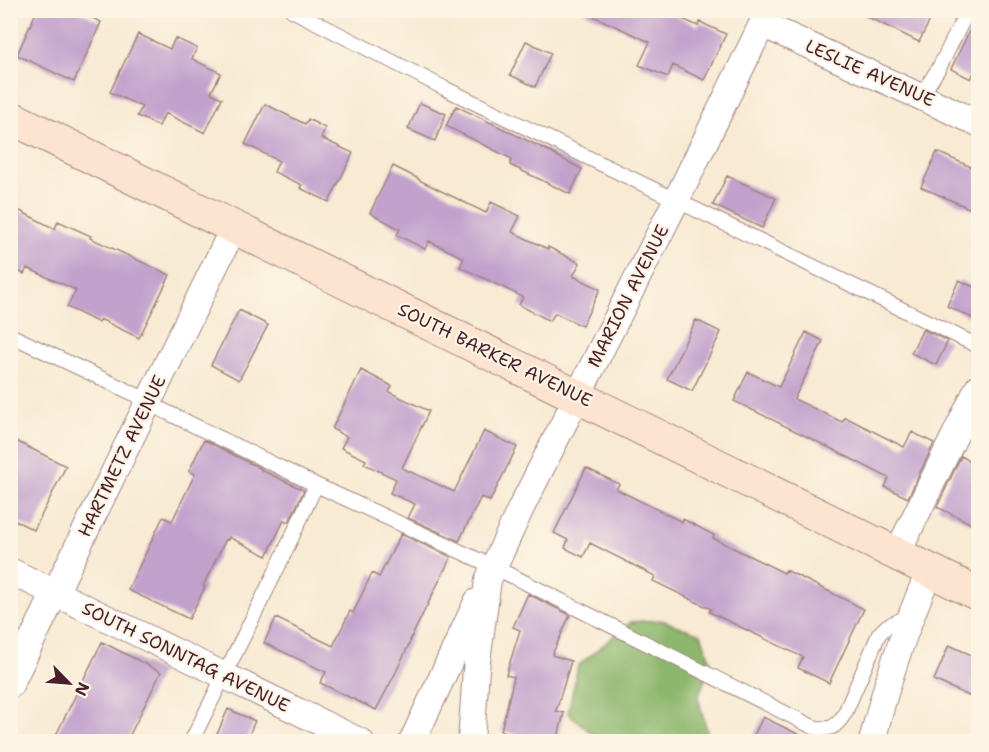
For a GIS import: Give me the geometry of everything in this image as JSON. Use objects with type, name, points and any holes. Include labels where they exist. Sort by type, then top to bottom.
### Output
[{"type":"main road","name":"SOUTH BARKER AVENUE","points":[[10,117],[978,594]]},
{"type":"street","name":"MARION AVENUE","points":[[412,741],[577,396],[677,199],[763,15]]},
{"type":"street","name":"LESLIE AVENUE","points":[[763,15],[978,123]]},
{"type":"street","name":"HARTMETZ AVENUE","points":[[10,685],[234,227]]},
{"type":"street","points":[[897,554],[978,388]]},
{"type":"street","points":[[872,741],[889,681],[930,570]]},
{"type":"street","name":"SOUTH SONNTAG AVENUE","points":[[10,571],[361,741]]},
{"type":"street","name":"MARION AVENUE","points":[[471,741],[476,669],[491,574]]},
{"type":"lane","points":[[292,10],[444,88],[978,345]]},
{"type":"lane","points":[[921,96],[940,66],[968,10]]},
{"type":"lane","points":[[10,335],[316,485],[491,574],[813,727],[831,728],[839,722],[879,633],[887,626],[912,615]]},
{"type":"lane","points":[[191,741],[277,569],[316,485]]},
{"type":"green space","points":[[661,620],[701,634],[711,663],[698,698],[710,741],[601,741],[568,713],[578,666],[631,622]]},
{"type":"building","points":[[37,10],[76,10],[101,22],[74,82],[17,55]]},
{"type":"building","points":[[580,10],[662,10],[698,26],[700,22],[726,34],[704,80],[673,65],[668,77],[639,65],[650,42]]},
{"type":"building","points":[[854,10],[935,10],[919,42]]},
{"type":"building","points":[[978,13],[978,63],[971,79],[951,69]]},
{"type":"building","points":[[138,34],[170,49],[175,38],[197,48],[192,59],[221,73],[211,93],[222,98],[205,133],[165,113],[159,126],[137,116],[142,107],[110,92]]},
{"type":"building","points":[[526,41],[551,53],[535,87],[510,75]]},
{"type":"building","points":[[420,103],[446,114],[435,141],[408,129]]},
{"type":"building","points":[[265,104],[305,124],[308,119],[325,128],[321,138],[353,153],[329,202],[300,188],[302,185],[274,172],[279,161],[245,144]]},
{"type":"building","points":[[456,106],[582,169],[570,194],[510,165],[512,159],[446,126]]},
{"type":"building","points":[[937,152],[978,170],[978,212],[921,187]]},
{"type":"building","points":[[393,166],[486,213],[491,202],[520,216],[512,232],[580,263],[573,276],[600,289],[582,326],[555,313],[550,321],[519,305],[523,297],[460,267],[464,258],[429,241],[425,249],[397,235],[400,229],[370,213]]},
{"type":"building","points":[[727,176],[776,198],[762,228],[713,205]]},
{"type":"building","points":[[18,210],[55,229],[58,221],[170,275],[139,338],[100,319],[99,323],[67,307],[76,290],[27,268],[24,274],[10,267],[10,225]]},
{"type":"building","points":[[959,280],[978,289],[978,303],[972,318],[947,306]]},
{"type":"building","points":[[239,310],[268,325],[239,380],[211,365]]},
{"type":"building","points":[[696,320],[721,332],[692,391],[667,379]]},
{"type":"building","points":[[923,329],[948,341],[936,365],[911,353]]},
{"type":"building","points":[[806,332],[823,341],[794,399],[842,422],[845,417],[904,447],[912,432],[934,443],[908,498],[885,487],[889,478],[734,401],[748,372],[779,387]]},
{"type":"building","points":[[361,370],[392,386],[389,392],[429,411],[402,468],[454,492],[484,431],[517,447],[490,501],[481,497],[459,541],[408,518],[415,504],[390,493],[396,479],[364,464],[366,460],[341,448],[347,437],[332,429]]},
{"type":"building","points":[[10,438],[66,466],[34,530],[10,518]]},
{"type":"building","points":[[204,440],[304,490],[289,522],[284,520],[267,556],[229,537],[228,540],[226,539],[189,619],[128,590],[163,517],[172,521],[195,474],[189,471]]},
{"type":"building","points":[[961,456],[978,465],[978,527],[937,507]]},
{"type":"building","points":[[586,468],[619,484],[616,489],[682,522],[683,519],[714,535],[713,538],[784,573],[786,570],[864,609],[829,683],[798,668],[803,657],[709,612],[711,609],[653,581],[655,576],[590,543],[583,557],[565,548],[568,540],[554,533]]},
{"type":"building","points":[[401,534],[451,557],[376,710],[320,683],[326,672],[264,643],[276,618],[333,646],[350,611],[353,613],[372,573],[379,577]]},
{"type":"building","points":[[528,594],[570,615],[552,655],[571,661],[556,711],[564,713],[557,741],[545,741],[501,731],[514,677],[506,675],[520,630],[513,627]]},
{"type":"building","points":[[102,642],[161,672],[127,741],[53,741]]},
{"type":"building","points":[[949,645],[978,658],[978,700],[934,680]]},
{"type":"building","points":[[228,709],[255,721],[246,741],[214,741]]},
{"type":"building","points":[[763,717],[812,741],[751,741]]}]
